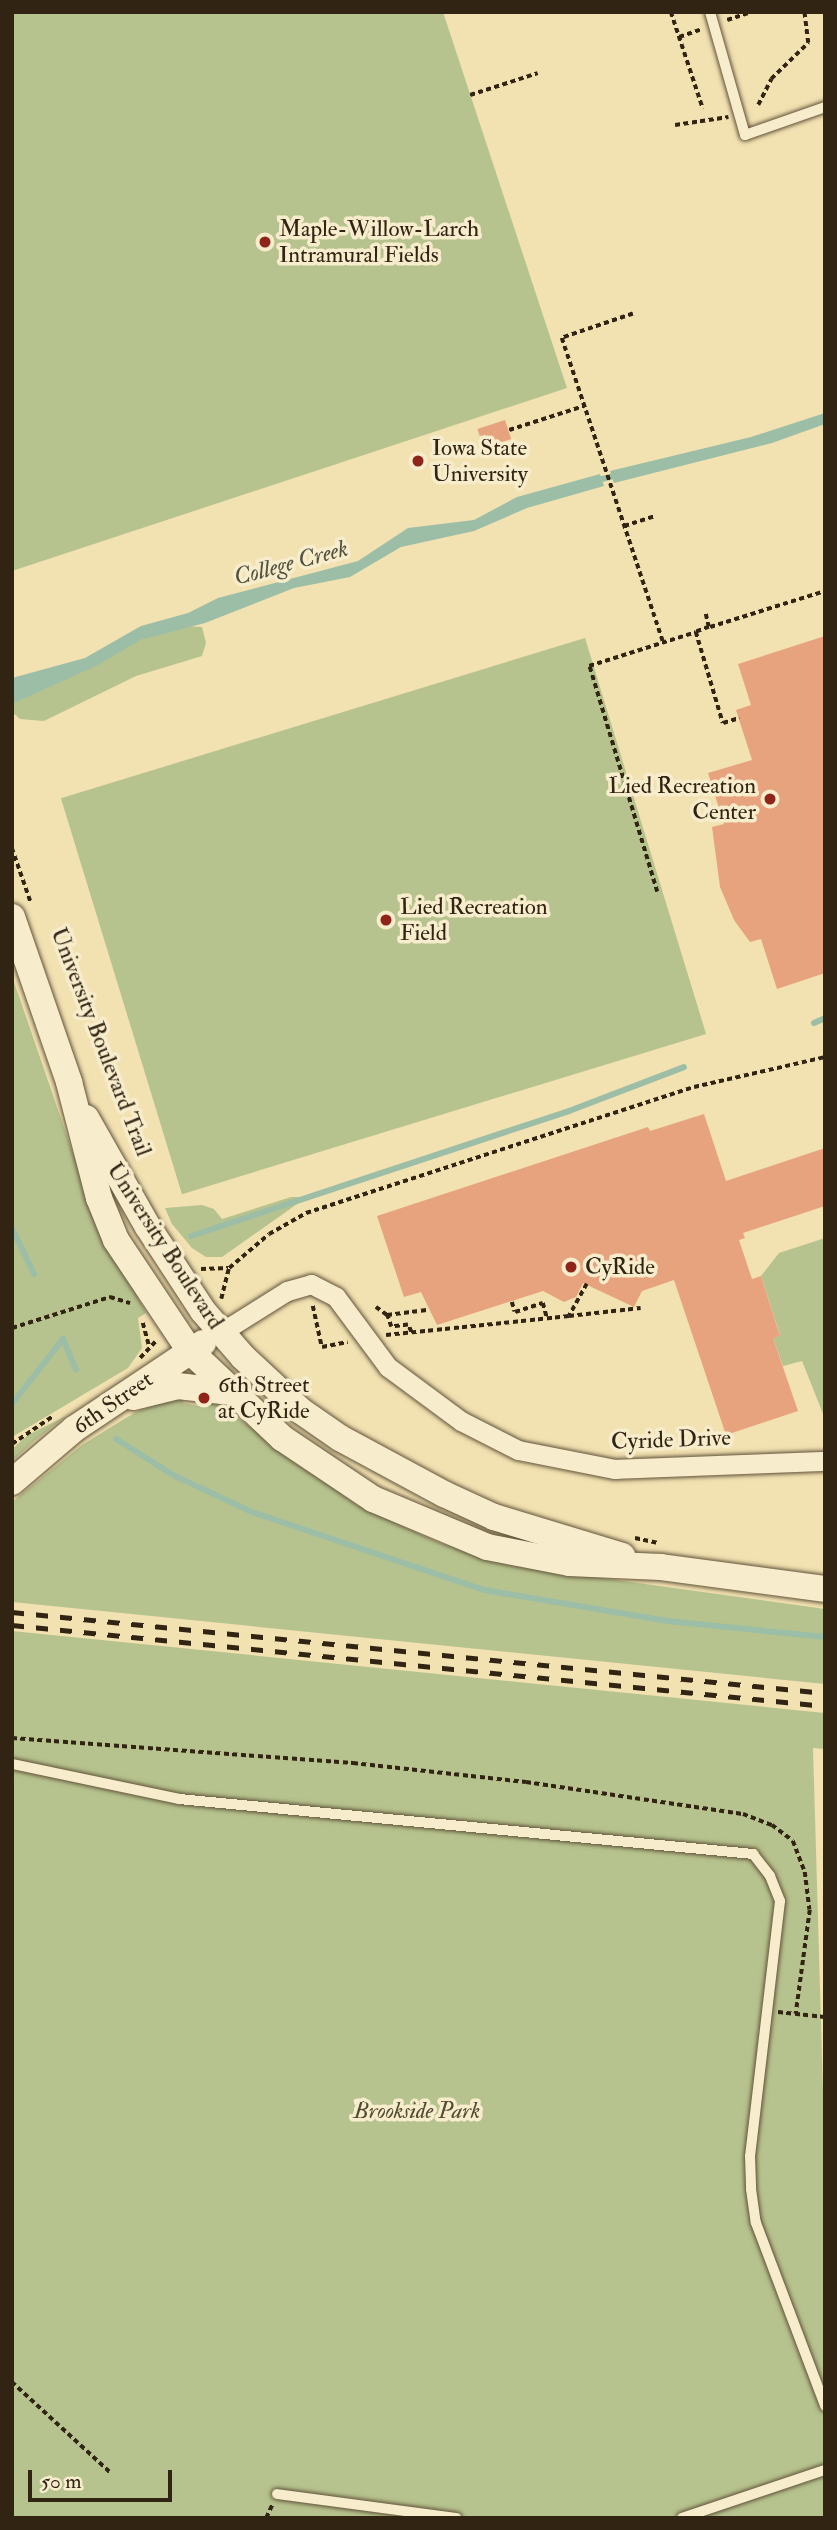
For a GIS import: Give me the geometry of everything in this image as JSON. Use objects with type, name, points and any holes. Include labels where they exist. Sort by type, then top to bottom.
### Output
[{"type":"main road","name":"University Boulevard","points":[[23,916],[95,1187],[116,1240],[190,1352],[231,1393],[343,1481],[432,1527],[526,1557],[661,1555]]},
{"type":"main road","name":"University Boulevard","points":[[69,1082],[148,1227],[221,1320],[301,1411],[381,1461],[494,1517],[825,1589]]},
{"type":"main road","name":"6th Street","points":[[12,1482],[108,1406],[190,1352],[221,1320]]},
{"type":"main road","points":[[108,1406],[178,1386],[231,1393]]},
{"type":"street","name":"Cyride Drive","points":[[221,1320],[287,1291],[311,1284],[336,1297],[388,1367],[461,1421],[518,1450],[615,1469],[825,1461]]},
{"type":"lane","points":[[710,12],[745,135],[825,107]]},
{"type":"lane","points":[[12,1764],[179,1799],[753,1854],[770,1876],[780,1902],[750,2156],[751,2189],[756,2223],[825,2406]]},
{"type":"lane","points":[[682,2518],[825,2470]]},
{"type":"lane","points":[[277,2494],[456,2518]]},
{"type":"path","points":[[671,12],[703,109]]},
{"type":"path","points":[[725,21],[752,12]]},
{"type":"path","points":[[758,105],[771,79],[808,43],[806,13]]},
{"type":"path","points":[[679,37],[704,29]]},
{"type":"path","points":[[470,95],[538,73]]},
{"type":"path","points":[[675,125],[730,116]]},
{"type":"path","points":[[633,314],[562,338],[663,642]]},
{"type":"path","points":[[509,430],[584,405]]},
{"type":"path","points":[[624,526],[655,516]]},
{"type":"path","points":[[657,892],[589,666],[825,591]]},
{"type":"path","points":[[706,614],[709,627]]},
{"type":"path","points":[[696,632],[723,723],[739,718]]},
{"type":"path","name":"University Boulevard Trail","points":[[12,848],[23,916]]},
{"type":"path","points":[[221,1320],[216,1303],[225,1292],[229,1268],[269,1234],[306,1213],[694,1087],[825,1057]]},
{"type":"path","points":[[189,1265],[229,1268]]},
{"type":"path","points":[[569,1316],[587,1284]]},
{"type":"path","points":[[12,1328],[110,1297],[133,1305]]},
{"type":"path","points":[[305,1299],[317,1314],[322,1347]]},
{"type":"path","points":[[512,1302],[518,1321]]},
{"type":"path","points":[[515,1312],[542,1303],[547,1318]]},
{"type":"path","points":[[376,1307],[387,1315],[391,1327],[408,1325],[411,1332]]},
{"type":"path","points":[[380,1335],[641,1308]]},
{"type":"path","points":[[387,1315],[427,1310]]},
{"type":"path","points":[[139,1315],[149,1345]]},
{"type":"path","points":[[623,1535],[661,1555]]},
{"type":"path","points":[[12,1738],[354,1763],[526,1782],[743,1814],[772,1825],[793,1841],[805,1872],[810,1910],[796,2014]]},
{"type":"path","points":[[769,2011],[825,2017]]},
{"type":"path","points":[[12,2382],[110,2472]]},
{"type":"green space","name":"Maple-Willow-Larch Intramural Fields","points":[[12,12],[443,12],[567,388],[12,571]]},
{"type":"green space","points":[[183,626],[202,627],[206,643],[202,656],[136,676],[44,721],[20,719],[12,712],[12,704],[22,697],[139,640]]},
{"type":"green space","name":"Lied Recreation Field","points":[[585,638],[706,1034],[182,1194],[61,798]]},
{"type":"green space","points":[[12,976],[91,1206],[146,1313],[138,1318],[142,1348],[128,1368],[12,1437]]},
{"type":"green space","points":[[291,1197],[299,1197],[300,1202],[222,1257],[206,1257],[192,1248],[172,1224],[165,1208],[202,1205],[214,1209],[222,1219]]},
{"type":"green space","points":[[825,1238],[825,1419],[802,1361],[783,1366],[773,1338],[780,1335],[761,1276],[779,1253]]},
{"type":"green space","points":[[184,1394],[183,1403],[199,1406],[203,1397],[220,1405],[357,1505],[437,1542],[508,1565],[825,1609],[825,1684],[12,1602],[12,1502],[82,1445],[134,1413]]},
{"type":"green space","points":[[66,1416],[12,1461],[12,1449],[28,1435]]},
{"type":"green space","name":"Brookside Park","points":[[12,1631],[825,1713],[825,1749],[813,1748],[825,2158],[825,2518],[12,2518]]},
{"type":"shaded area","points":[[825,413],[825,424],[772,443],[614,483],[610,471],[751,437]]},
{"type":"shaded area","points":[[600,474],[604,486],[527,508],[474,531],[401,547],[350,577],[294,588],[205,623],[140,640],[100,664],[12,704],[12,678],[85,658],[141,626],[188,613],[218,598],[358,561],[408,528],[474,520],[517,497]]},
{"type":"building","points":[[505,420],[511,439],[484,448],[477,429]]},
{"type":"building","name":"Lied Recreation Center","points":[[825,636],[825,973],[777,989],[761,939],[750,942],[734,920],[720,887],[712,827],[724,824],[708,773],[752,760],[736,710],[751,705],[738,664]]},
{"type":"building","name":"CyRide","points":[[704,1114],[726,1181],[825,1148],[825,1206],[743,1233],[745,1238],[739,1240],[752,1279],[761,1276],[780,1336],[773,1338],[798,1411],[726,1435],[674,1280],[642,1291],[634,1307],[583,1283],[576,1297],[564,1302],[543,1291],[437,1325],[421,1292],[404,1297],[377,1216],[648,1127],[650,1131]]},
{"type":"waterway","name":"College Creek","points":[[594,481],[618,475]]},
{"type":"waterway","points":[[814,1023],[825,1018]]},
{"type":"waterway","points":[[191,1236],[569,1111],[684,1067]]},
{"type":"waterway","points":[[12,1228],[34,1274]]},
{"type":"waterway","points":[[12,1404],[63,1339],[76,1369]]},
{"type":"waterway","points":[[116,1439],[175,1476],[252,1512],[484,1590],[667,1621],[825,1637]]},
{"type":"railway","points":[[12,1612],[825,1693]]},
{"type":"railway","points":[[12,1625],[825,1706]]},
{"type":"place","name":"Maple-Willow-Larch Intramural Fields","points":[[265,242]]},
{"type":"place","name":"Iowa State University","points":[[418,461]]},
{"type":"place","name":"Lied Recreation Center","points":[[770,799]]},
{"type":"place","name":"Lied Recreation Field","points":[[386,920]]},
{"type":"place","name":"CyRide","points":[[571,1267]]},
{"type":"place","name":"6th Street at CyRide","points":[[204,1398]]}]
